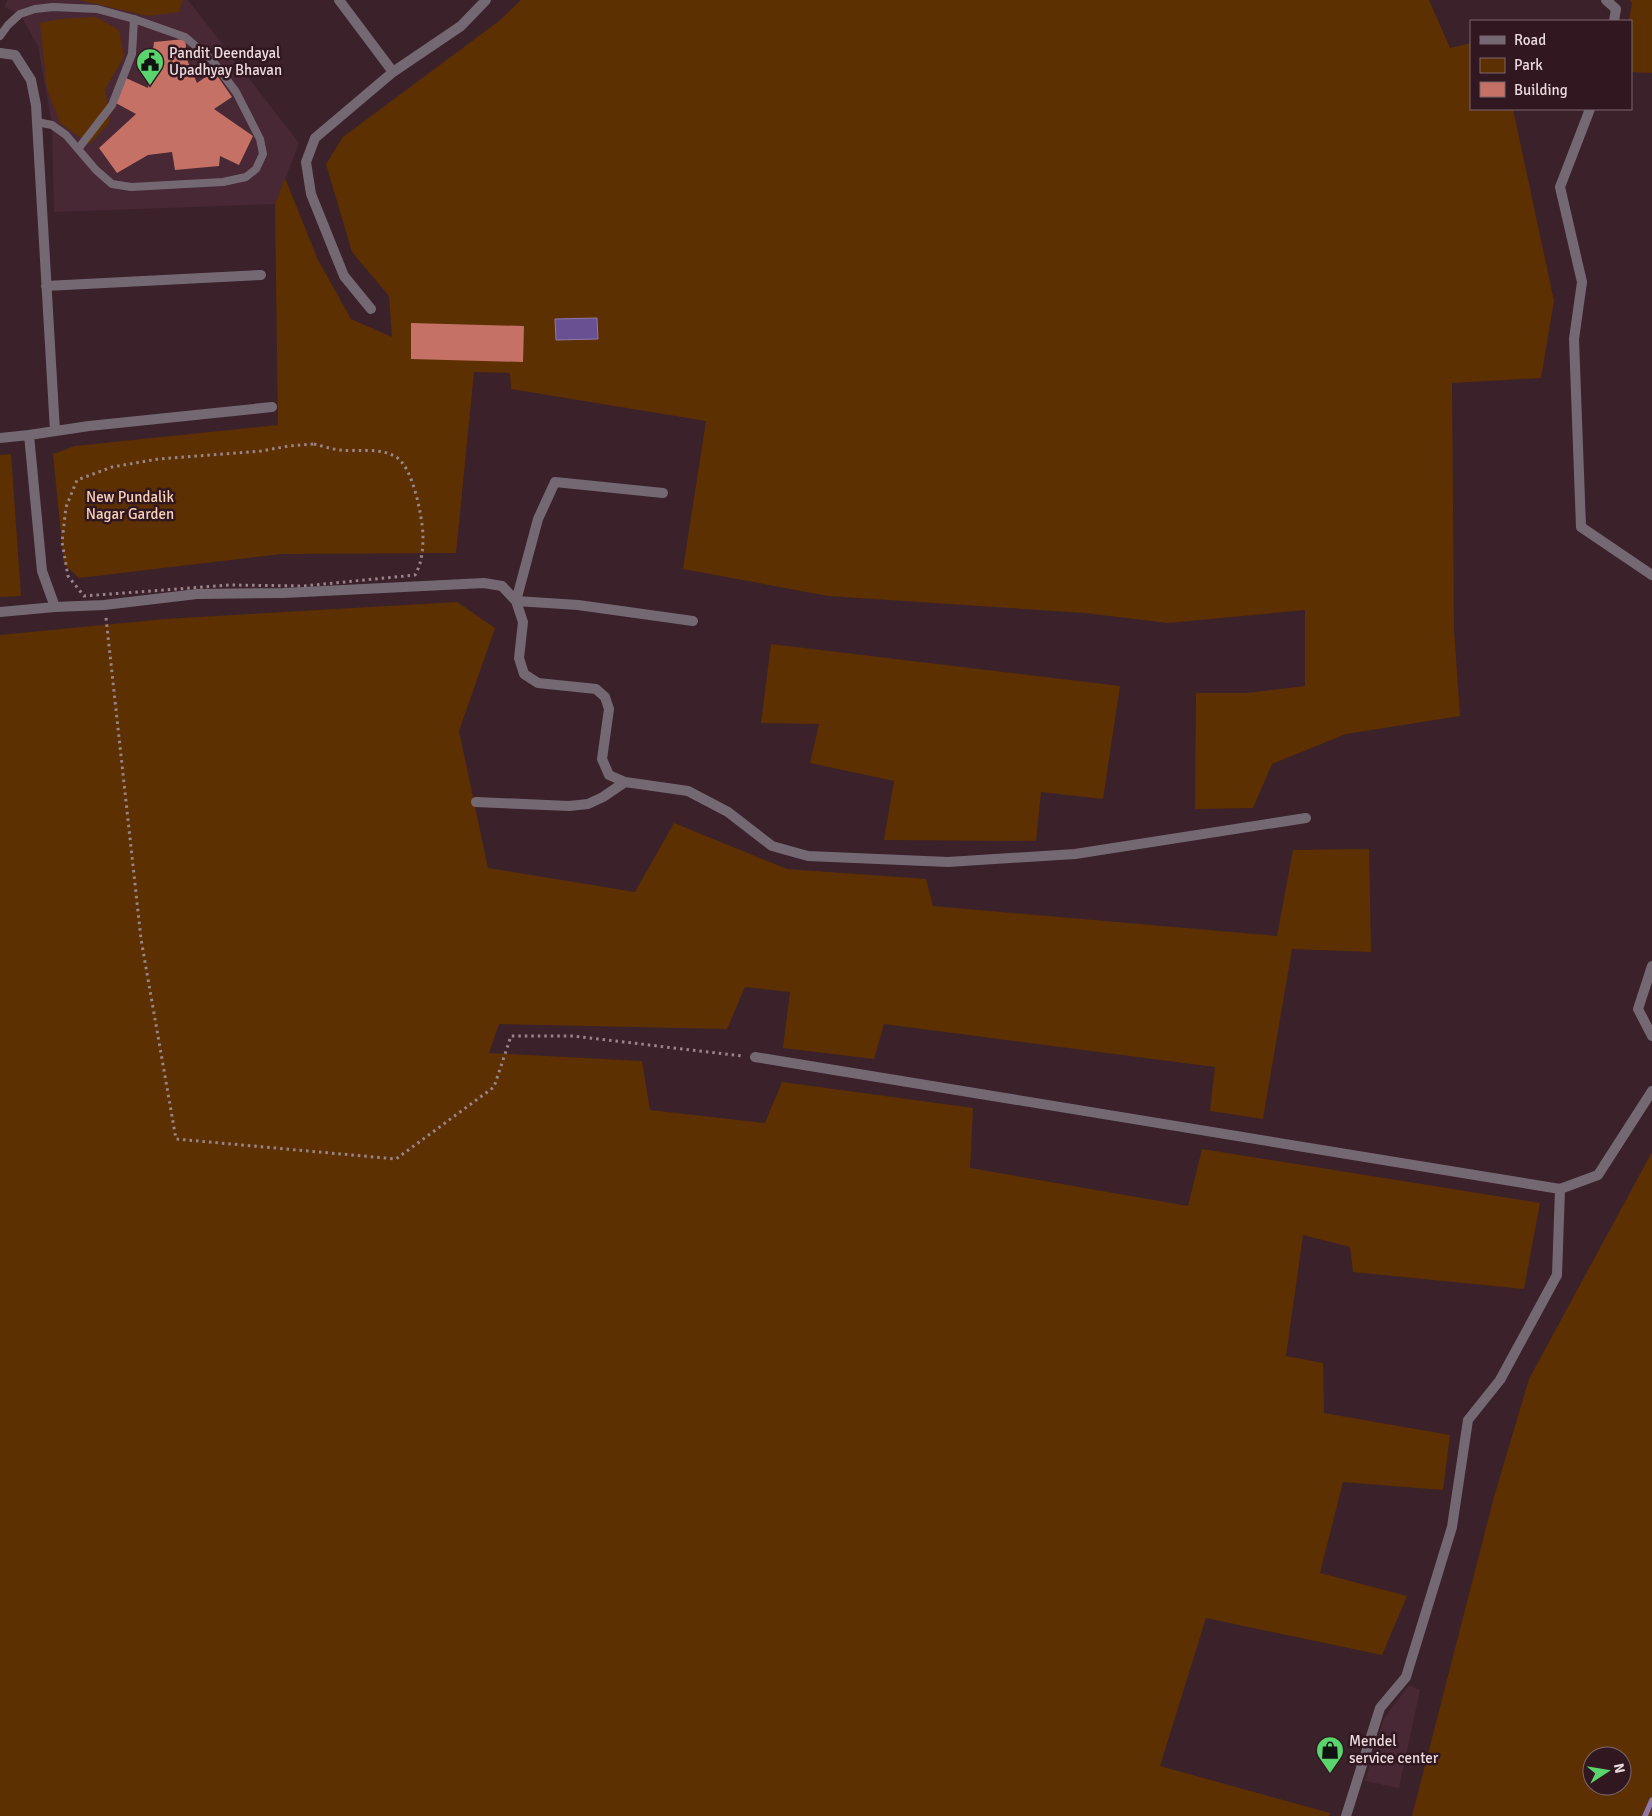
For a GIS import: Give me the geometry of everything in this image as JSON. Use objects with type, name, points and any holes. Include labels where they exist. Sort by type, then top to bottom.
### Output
[{"type":"street","points":[[339,0],[393,72]]},
{"type":"street","points":[[371,309],[344,276],[310,194],[306,162],[315,138],[393,72],[461,26],[486,0]]},
{"type":"street","points":[[1606,0],[1616,9],[1614,20]]},
{"type":"street","points":[[0,53],[15,55],[31,80],[36,105],[55,431]]},
{"type":"street","points":[[1590,110],[1560,187],[1582,282],[1574,339],[1581,526],[1652,575]]},
{"type":"street","points":[[46,286],[261,275]]},
{"type":"street","points":[[0,438],[29,436],[98,425],[272,407]]},
{"type":"street","points":[[29,436],[42,571],[55,607]]},
{"type":"street","points":[[516,601],[538,519],[554,482],[663,493]]},
{"type":"street","points":[[0,612],[104,605],[197,594],[283,593],[484,583],[502,586],[516,601],[523,622],[519,658],[524,674],[538,683],[596,689],[606,696],[609,709],[602,759],[609,775],[625,782],[688,791],[728,812],[772,846],[808,856],[948,862],[1075,854],[1306,818]]},
{"type":"street","points":[[516,601],[578,605],[693,621]]},
{"type":"street","points":[[476,802],[569,806],[588,804],[603,797],[625,782]]},
{"type":"street","points":[[1652,966],[1638,1009],[1652,1036]]},
{"type":"street","points":[[755,1057],[1560,1189],[1598,1176],[1652,1091]]},
{"type":"street","points":[[1346,1816],[1380,1708],[1406,1677],[1452,1527],[1468,1420],[1500,1380],[1558,1274],[1560,1189]]},
{"type":"lane","points":[[0,36],[8,24],[20,14],[53,7],[97,9],[134,19],[185,38],[212,60],[236,92],[260,139],[262,154],[256,169],[246,177],[224,182],[131,187],[112,184],[96,170],[66,135],[52,125],[37,122]]},
{"type":"lane","points":[[78,149],[112,105],[132,54],[134,19]]},
{"type":"path","points":[[314,444],[340,450],[386,452],[398,458],[408,472],[418,504],[423,534],[420,567],[415,575],[304,586],[230,585],[84,596],[68,576],[62,542],[66,507],[77,480],[112,467],[158,459],[261,451],[314,444]]},
{"type":"path","points":[[104,605],[141,939],[176,1138],[396,1159],[494,1087],[512,1036],[573,1036],[755,1057]]},
{"type":"shaded area","name":"Pandit Deendayal Upadhyay Bhavan","points":[[8,0],[188,0],[299,143],[275,204],[54,212],[52,125],[38,46],[20,14],[4,7]]},
{"type":"shaded area","points":[[597,318],[598,339],[556,340],[555,319]]},
{"type":"shaded area","points":[[1409,1685],[1420,1690],[1399,1788],[1365,1781],[1383,1720]]},
{"type":"green space","points":[[79,0],[183,0],[179,12],[148,16]]},
{"type":"green space","name":"New Pundalik Nagar Garden","points":[[521,0],[1429,0],[1450,48],[1470,43],[1470,110],[1513,110],[1554,301],[1541,378],[1452,383],[1454,629],[1460,716],[1346,734],[1272,764],[1253,808],[1195,809],[1196,693],[1246,693],[1305,686],[1305,610],[1168,623],[1085,613],[828,596],[683,569],[706,421],[511,389],[510,373],[474,372],[456,553],[281,554],[79,578],[64,564],[53,454],[75,446],[278,425],[275,204],[285,178],[318,260],[351,319],[392,337],[389,296],[352,252],[326,164],[343,137],[499,21]]},
{"type":"green space","points":[[1630,0],[1652,0],[1652,73],[1632,72],[1632,20],[1629,20],[1632,3]]},
{"type":"green space","points":[[96,17],[119,30],[124,57],[105,89],[110,122],[90,144],[60,123],[47,89],[40,23],[60,19]]},
{"type":"green space","points":[[11,454],[21,596],[0,597],[0,455]]},
{"type":"green space","points":[[457,602],[495,628],[459,731],[488,868],[635,892],[674,823],[787,869],[926,879],[933,906],[1277,936],[1293,850],[1369,849],[1371,952],[1292,949],[1263,1119],[1210,1111],[1215,1067],[884,1024],[874,1059],[783,1048],[790,992],[745,987],[727,1029],[499,1024],[489,1053],[642,1061],[650,1110],[765,1123],[782,1082],[973,1108],[970,1168],[1188,1206],[1202,1149],[1540,1203],[1524,1289],[1353,1272],[1350,1247],[1303,1235],[1286,1356],[1323,1363],[1324,1413],[1450,1435],[1443,1490],[1343,1482],[1320,1573],[1407,1596],[1382,1655],[1206,1618],[1160,1766],[1330,1813],[1329,1816],[0,1816],[0,635],[165,619]]},
{"type":"green space","points":[[771,644],[1120,686],[1103,799],[1041,792],[1036,841],[884,840],[894,781],[810,763],[819,724],[761,723]]},
{"type":"green space","points":[[1652,1152],[1652,1816],[1412,1816],[1494,1497],[1529,1379]]},
{"type":"building","points":[[185,39],[188,62],[197,83],[214,71],[232,97],[214,109],[253,136],[239,165],[220,156],[219,166],[175,170],[172,152],[148,155],[117,173],[99,148],[136,114],[114,102],[126,78],[148,88],[154,42]]},
{"type":"building","points":[[411,323],[524,326],[523,362],[411,359]]},
{"type":"waterway","points":[[1645,1816],[1652,1800]]},
{"type":"place","name":"Pandit Deendayal Upadhyay Bhavan","points":[[150,86]]},
{"type":"place","name":"Mendel service center","points":[[1330,1774]]}]
